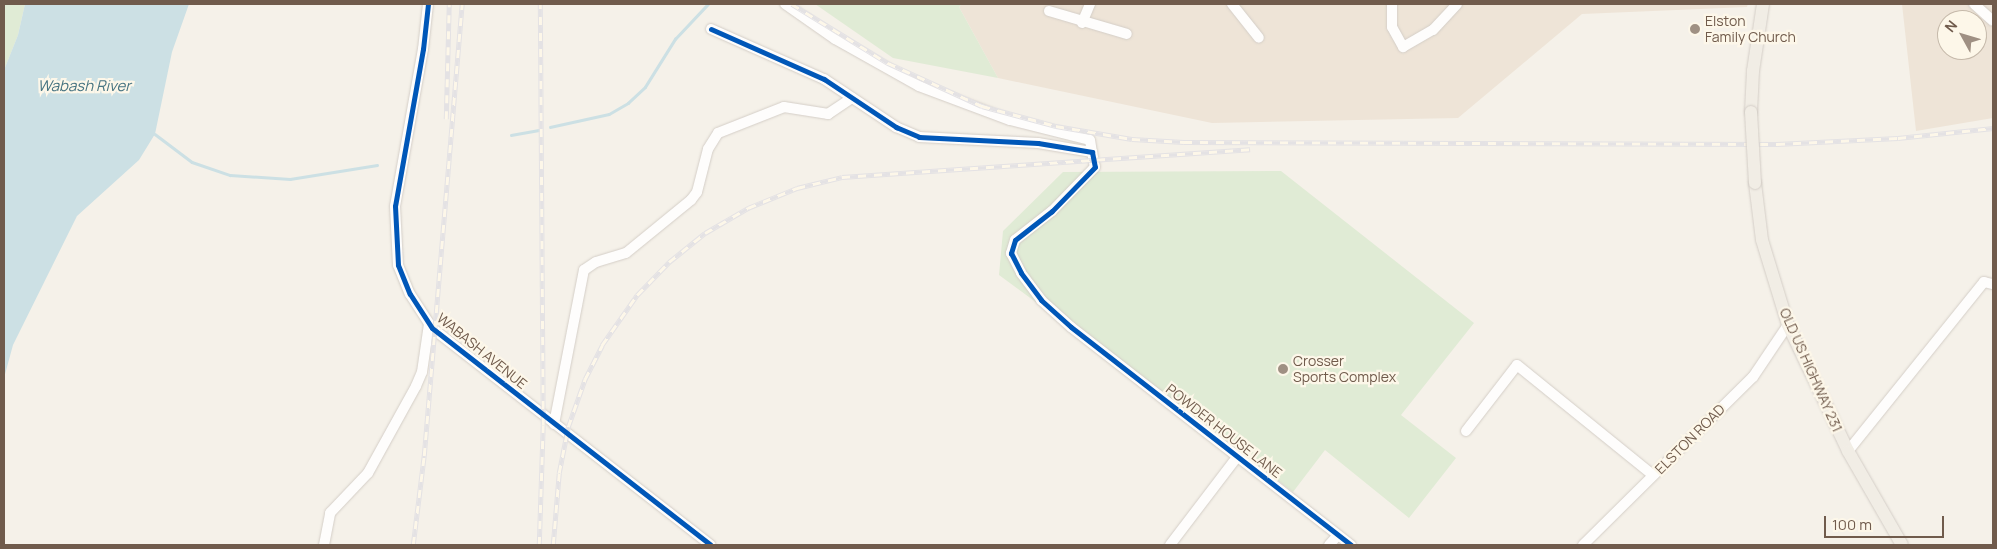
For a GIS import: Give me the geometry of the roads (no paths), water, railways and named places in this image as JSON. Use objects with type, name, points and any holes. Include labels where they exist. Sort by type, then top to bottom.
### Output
[{"type":"main road","name":"OLD US HIGHWAY 231","points":[[1763,4],[1753,71],[1751,112],[1754,183],[1762,240],[1788,325],[1848,451],[1902,545]]},
{"type":"street","name":"WABASH AVENUE","points":[[428,4],[423,49],[395,206],[400,272],[429,324],[710,545]]},
{"type":"street","points":[[712,29],[810,72],[896,127],[919,137],[1038,143],[1092,152],[1090,140],[1010,120],[919,86],[834,39],[785,4]]},
{"type":"street","points":[[1082,23],[1090,4]]},
{"type":"street","points":[[1232,4],[1258,38]]},
{"type":"street","points":[[1392,4],[1392,27],[1403,47],[1437,27],[1457,4]]},
{"type":"street","points":[[1974,4],[1993,21]]},
{"type":"street","points":[[1049,11],[1082,23],[1127,34]]},
{"type":"street","points":[[554,424],[584,270],[596,262],[626,253],[691,200],[697,192],[708,149],[718,133],[784,107],[828,114],[852,98]]},
{"type":"street","name":"POWDER HOUSE LANE","points":[[1092,152],[1095,167],[1069,195],[1018,237],[1012,247],[1014,261],[1041,300],[1351,545]]},
{"type":"street","points":[[1848,451],[1984,282],[1993,284]]},
{"type":"street","points":[[324,545],[330,513],[368,474],[416,386],[422,372],[429,324]]},
{"type":"street","name":"ELSTON ROAD","points":[[1582,545],[1753,377],[1788,325]]},
{"type":"street","points":[[1466,431],[1517,365],[1654,475]]},
{"type":"street","points":[[1170,545],[1238,456]]},
{"type":"street","points":[[1329,545],[1338,535]]},
{"type":"water","name":"Wabash River","points":[[25,4],[189,4],[172,52],[155,134],[139,160],[77,216],[13,345],[4,378],[4,70],[18,35]]},
{"type":"waterway","points":[[550,127],[609,114],[628,103],[645,87],[675,39],[708,4]]},
{"type":"waterway","points":[[511,135],[539,130]]},
{"type":"waterway","points":[[155,134],[192,162],[230,175],[290,179],[377,165]]},
{"type":"railway","points":[[446,119],[449,4]]},
{"type":"railway","points":[[413,545],[424,456],[462,4]]},
{"type":"railway","points":[[539,545],[543,425],[540,4]]},
{"type":"railway","points":[[792,4],[888,63],[982,106],[1056,126],[1132,139],[1184,142],[1777,144],[1898,138],[1993,128]]},
{"type":"railway","points":[[553,545],[559,473],[568,427],[585,379],[602,345],[637,295],[669,262],[705,233],[748,208],[797,188],[842,177],[1250,149]]},
{"type":"place","name":"Elston Family Church","points":[[1695,29]]},
{"type":"place","name":"Crosser Sports Complex","points":[[1283,369]]}]
